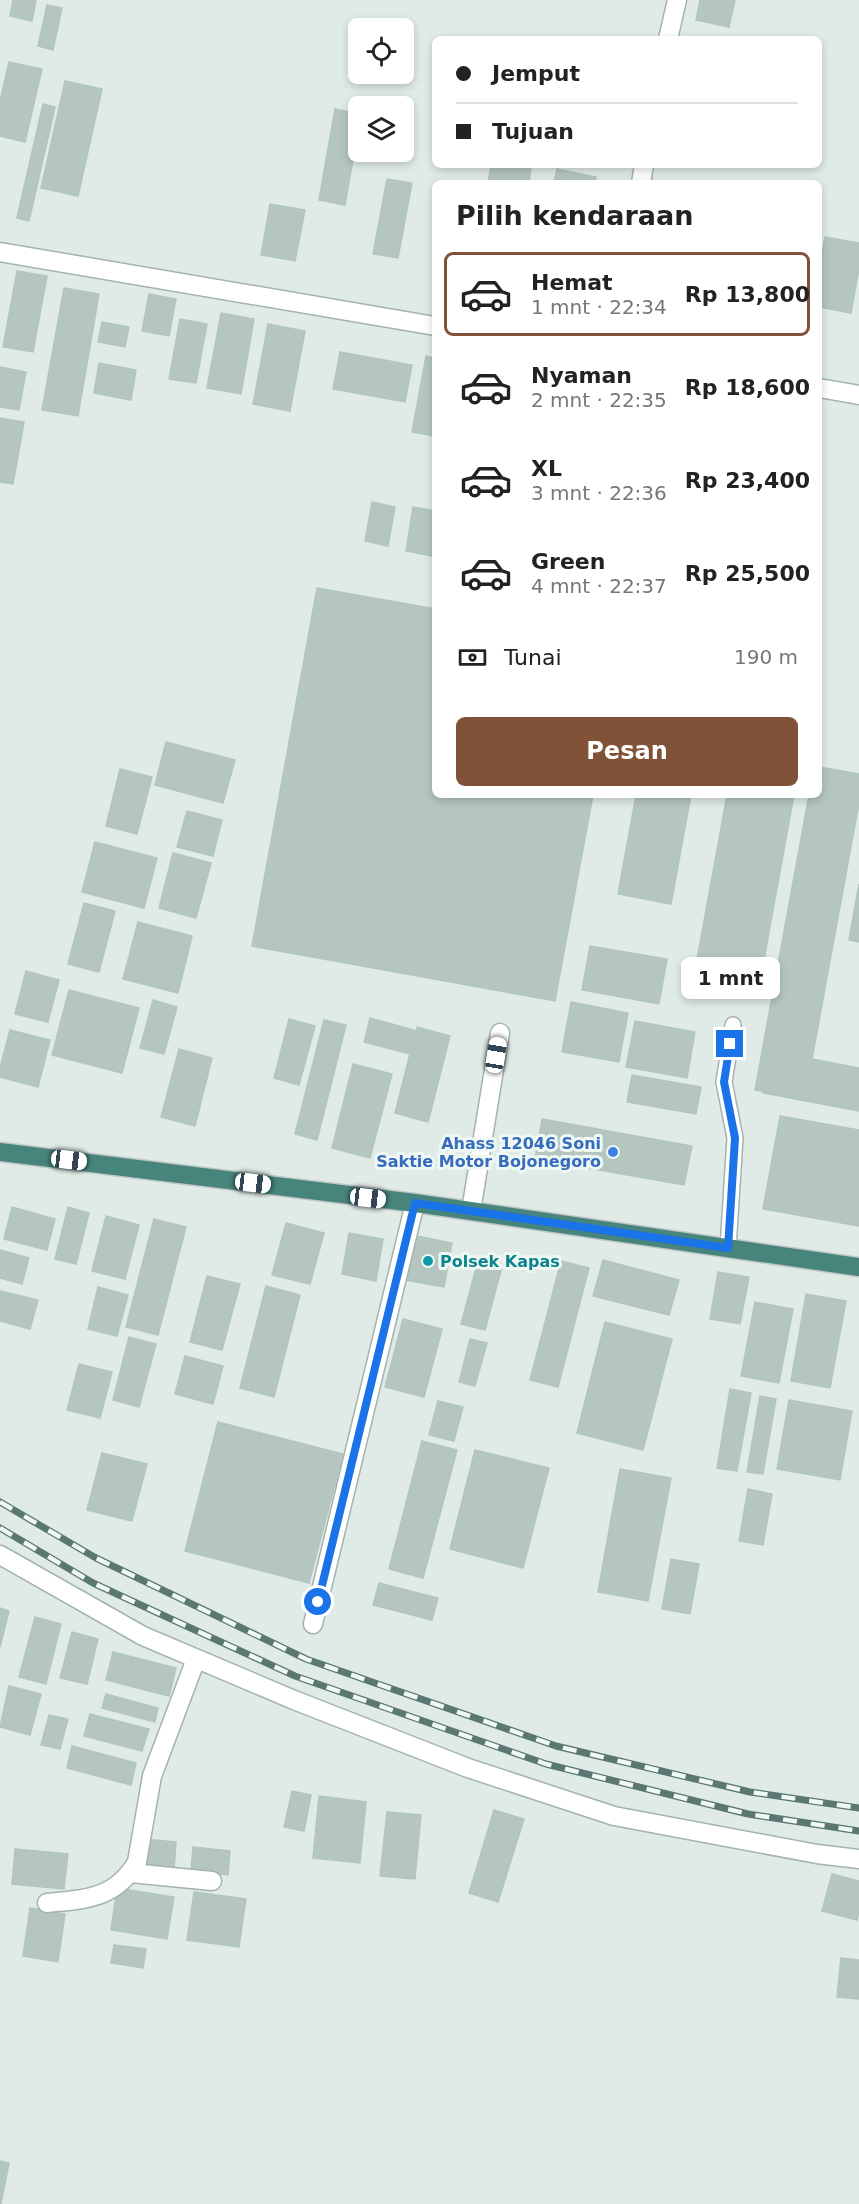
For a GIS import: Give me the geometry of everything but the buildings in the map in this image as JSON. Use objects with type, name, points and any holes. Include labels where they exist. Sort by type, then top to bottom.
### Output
[{"type":"highway","points":[[0,1152],[415,1203],[859,1267]]},
{"type":"street","points":[[669,36],[676,0]]},
{"type":"street","points":[[0,252],[432,325]]},
{"type":"street","points":[[822,389],[859,395]]},
{"type":"street","points":[[471,1212],[500,1033]]},
{"type":"street","points":[[313,1624],[415,1203]]},
{"type":"street","points":[[0,1555],[143,1636],[468,1768],[614,1816],[817,1854],[859,1859]]},
{"type":"street","points":[[47,1903],[103,1895],[131,1873],[137,1862],[152,1776],[196,1659]]},
{"type":"street","points":[[131,1873],[212,1881]]},
{"type":"lane","points":[[728,1248],[735,1138],[724,1082],[733,1025]]},
{"type":"railway","points":[[0,1502],[96,1558],[306,1659],[556,1746],[750,1792],[859,1808]]},
{"type":"railway","points":[[0,1528],[93,1583],[295,1676],[546,1764],[748,1814],[859,1831]]},
{"type":"place","name":"Ahass 12046 Soni Saktie Motor Bojonegoro","points":[[613,1152]]},
{"type":"place","name":"Polsek Kapas","points":[[428,1261]]},
{"type":"route","points":[[318,1602],[415,1203],[728,1248],[735,1138],[724,1082],[730,1044]]}]
